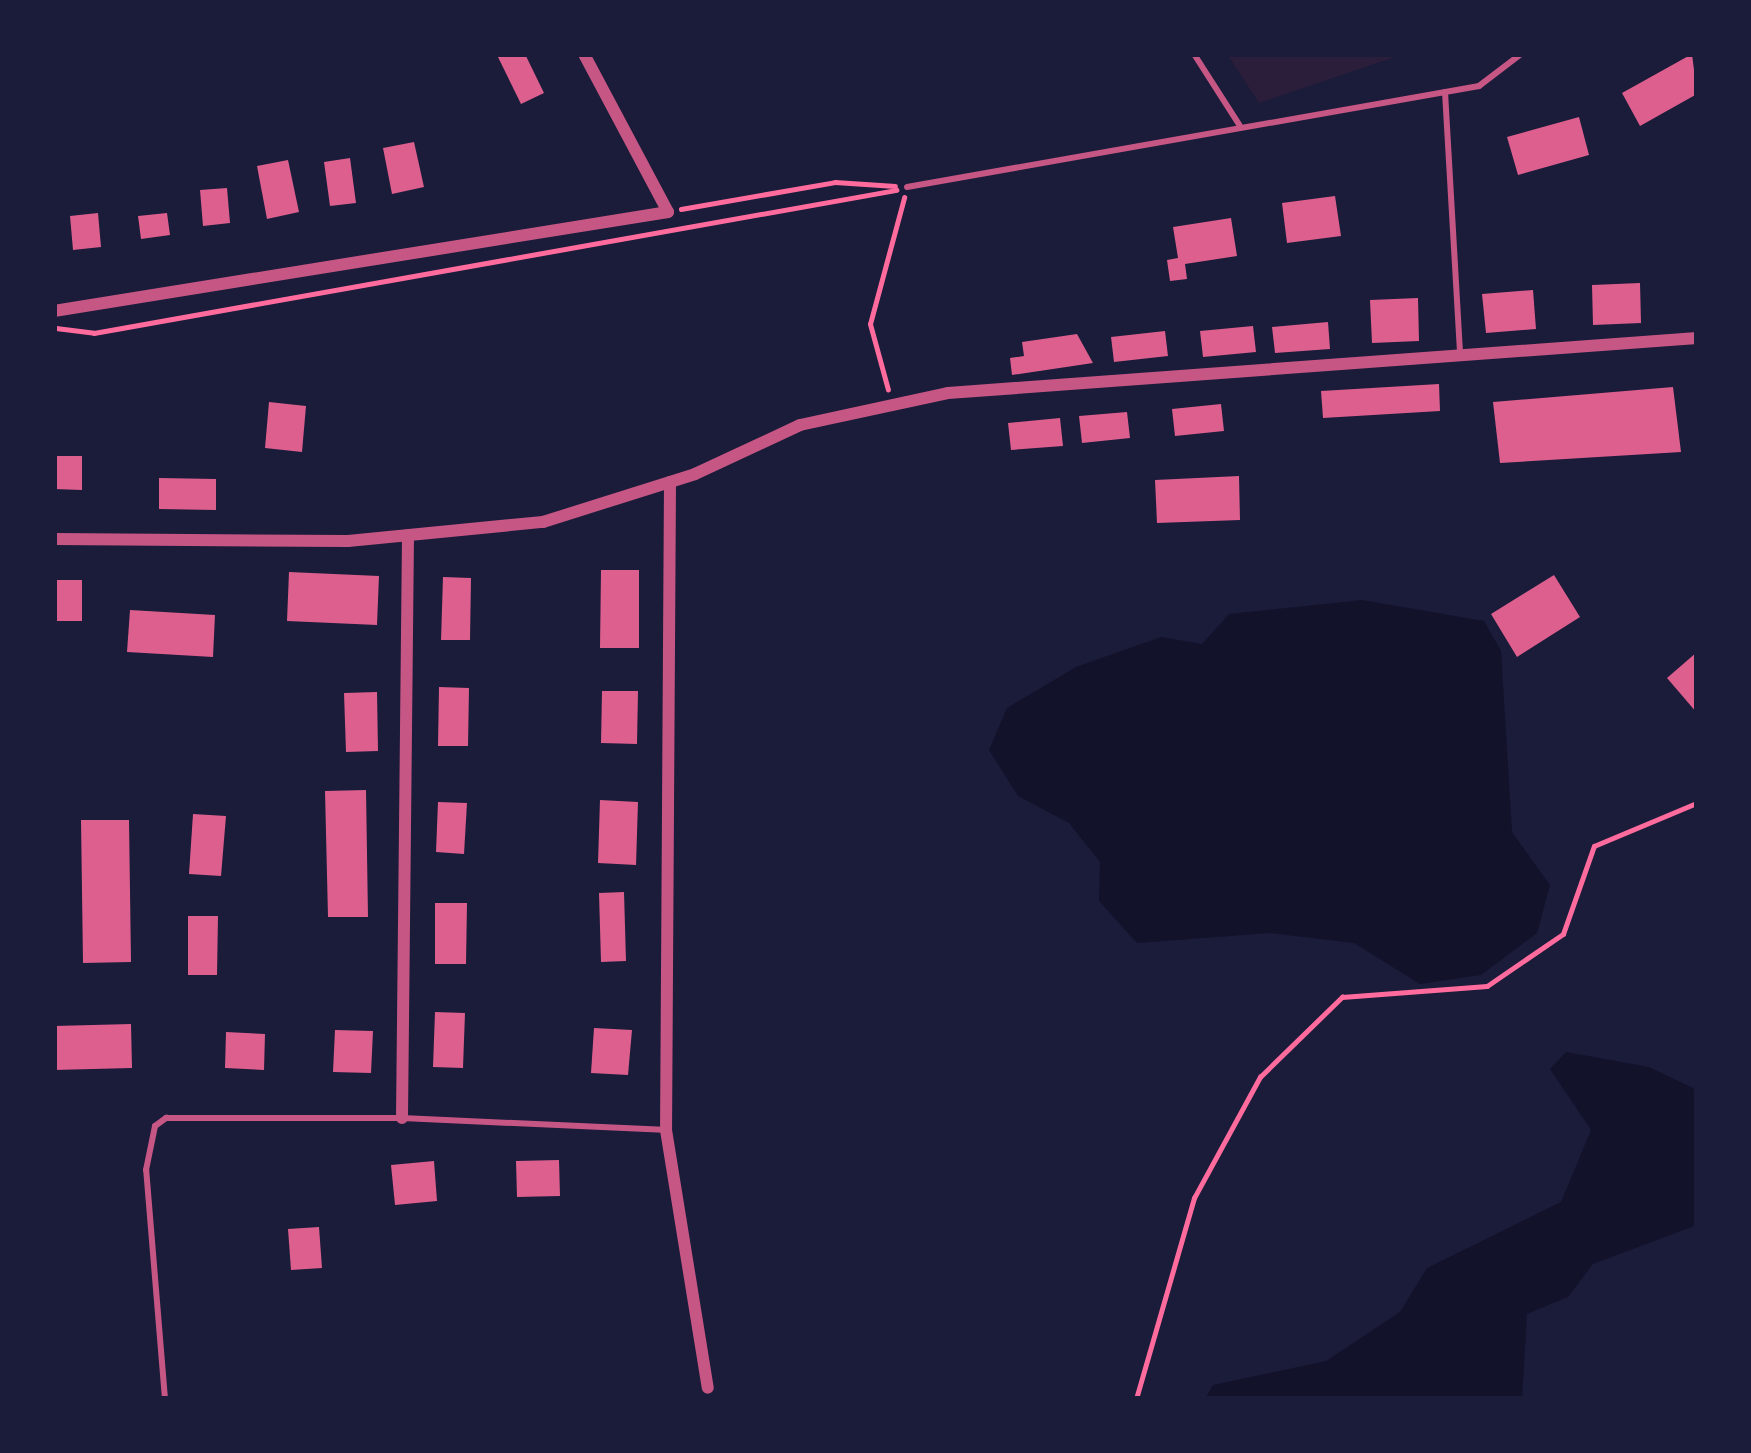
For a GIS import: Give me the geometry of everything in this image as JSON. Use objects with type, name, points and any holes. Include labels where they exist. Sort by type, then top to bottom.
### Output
[{"type":"street","points":[[54,311],[668,212],[584,54]]},
{"type":"street","points":[[54,539],[408,535],[543,522],[670,482],[800,425],[948,393],[1697,338]]},
{"type":"street","points":[[670,482],[667,1130],[708,1388]]},
{"type":"street","points":[[402,1118],[408,535]]},
{"type":"lane","points":[[1194,54],[1240,126]]},
{"type":"lane","points":[[907,187],[1479,86],[1521,54]]},
{"type":"lane","points":[[1445,92],[1460,356]]},
{"type":"lane","points":[[165,1399],[146,1170],[154,1126],[166,1118],[402,1118],[667,1130]]},
{"type":"path","points":[[668,212],[835,182],[907,187]]},
{"type":"path","points":[[54,328],[94,334],[650,240],[907,187]]},
{"type":"path","points":[[893,405],[870,324],[907,187]]},
{"type":"path","points":[[1136,1399],[1194,1198],[1260,1077],[1342,997],[1486,986],[1563,934],[1594,846],[1697,803]]},
{"type":"shaded area","points":[[1227,54],[1404,54],[1259,103]]},
{"type":"shaded area","points":[[1362,600],[1484,621],[1501,651],[1512,832],[1550,885],[1537,933],[1481,975],[1420,984],[1354,943],[1270,933],[1137,943],[1099,901],[1100,862],[1069,823],[1018,796],[989,750],[1007,708],[1076,667],[1161,637],[1202,644],[1229,614]]},
{"type":"shaded area","points":[[1566,1052],[1649,1067],[1697,1090],[1697,1225],[1593,1264],[1568,1297],[1527,1314],[1522,1399],[1205,1399],[1213,1385],[1326,1361],[1400,1312],[1427,1268],[1561,1202],[1591,1130],[1550,1069]]},
{"type":"building","points":[[525,54],[544,93],[521,104],[497,55]]},
{"type":"building","points":[[1692,54],[1697,94],[1640,126],[1622,93]]},
{"type":"building","points":[[1579,117],[1589,155],[1518,175],[1507,137]]},
{"type":"building","points":[[414,142],[424,187],[392,194],[383,148]]},
{"type":"building","points":[[350,158],[356,203],[330,206],[324,162]]},
{"type":"building","points":[[288,160],[299,212],[267,219],[257,166]]},
{"type":"building","points":[[227,188],[230,223],[203,226],[200,190]]},
{"type":"building","points":[[1335,196],[1341,236],[1287,243],[1282,203]]},
{"type":"building","points":[[98,213],[101,247],[73,250],[70,216]]},
{"type":"building","points":[[167,213],[170,235],[141,239],[138,216]]},
{"type":"building","points":[[1231,218],[1237,256],[1185,264],[1187,279],[1170,281],[1167,260],[1178,258],[1173,227]]},
{"type":"building","points":[[1640,283],[1641,323],[1593,325],[1592,285]]},
{"type":"building","points":[[1533,290],[1536,329],[1486,333],[1482,294]]},
{"type":"building","points":[[1418,298],[1419,341],[1372,343],[1370,300]]},
{"type":"building","points":[[1328,322],[1330,349],[1275,353],[1272,327]]},
{"type":"building","points":[[1253,326],[1256,352],[1203,357],[1200,331]]},
{"type":"building","points":[[1165,331],[1168,356],[1114,362],[1111,337]]},
{"type":"building","points":[[1077,334],[1093,363],[1012,375],[1010,358],[1024,356],[1022,342]]},
{"type":"building","points":[[1439,384],[1440,411],[1323,418],[1321,391]]},
{"type":"building","points":[[1673,387],[1681,452],[1500,463],[1493,402]]},
{"type":"building","points":[[269,402],[306,406],[302,452],[265,448]]},
{"type":"building","points":[[1221,404],[1224,431],[1175,436],[1172,409]]},
{"type":"building","points":[[1127,412],[1130,438],[1082,443],[1079,416]]},
{"type":"building","points":[[1060,418],[1063,446],[1011,450],[1008,423]]},
{"type":"building","points":[[54,456],[82,456],[82,490],[54,489]]},
{"type":"building","points":[[1239,476],[1240,520],[1157,523],[1155,480]]},
{"type":"building","points":[[159,478],[216,479],[216,510],[159,509]]},
{"type":"building","points":[[601,570],[639,570],[639,648],[600,648]]},
{"type":"building","points":[[289,572],[379,576],[377,625],[287,621]]},
{"type":"building","points":[[1554,575],[1580,617],[1517,657],[1491,614]]},
{"type":"building","points":[[443,577],[471,578],[470,640],[441,640]]},
{"type":"building","points":[[54,580],[82,580],[82,621],[54,621]]},
{"type":"building","points":[[130,610],[215,615],[213,657],[127,652]]},
{"type":"building","points":[[1697,652],[1697,713],[1667,678]]},
{"type":"building","points":[[439,687],[469,688],[468,746],[438,746]]},
{"type":"building","points":[[602,691],[638,691],[637,744],[601,743]]},
{"type":"building","points":[[377,692],[378,751],[346,752],[344,693]]},
{"type":"building","points":[[366,790],[368,917],[328,917],[325,791]]},
{"type":"building","points":[[600,800],[638,802],[636,865],[598,863]]},
{"type":"building","points":[[438,802],[467,803],[464,854],[436,852]]},
{"type":"building","points":[[193,814],[226,816],[221,876],[189,874]]},
{"type":"building","points":[[81,820],[129,820],[131,962],[83,963]]},
{"type":"building","points":[[624,892],[626,961],[601,962],[599,893]]},
{"type":"building","points":[[435,903],[467,903],[466,964],[435,964]]},
{"type":"building","points":[[188,916],[218,916],[217,975],[188,975]]},
{"type":"building","points":[[435,1012],[465,1013],[463,1068],[433,1067]]},
{"type":"building","points":[[131,1024],[132,1068],[54,1070],[54,1026]]},
{"type":"building","points":[[594,1028],[632,1030],[628,1075],[591,1073]]},
{"type":"building","points":[[335,1030],[373,1031],[371,1073],[333,1072]]},
{"type":"building","points":[[226,1032],[265,1034],[264,1070],[225,1068]]},
{"type":"building","points":[[559,1160],[560,1196],[517,1197],[516,1161]]},
{"type":"building","points":[[434,1161],[437,1201],[395,1205],[391,1165]]},
{"type":"building","points":[[319,1227],[322,1268],[291,1270],[288,1229]]}]
